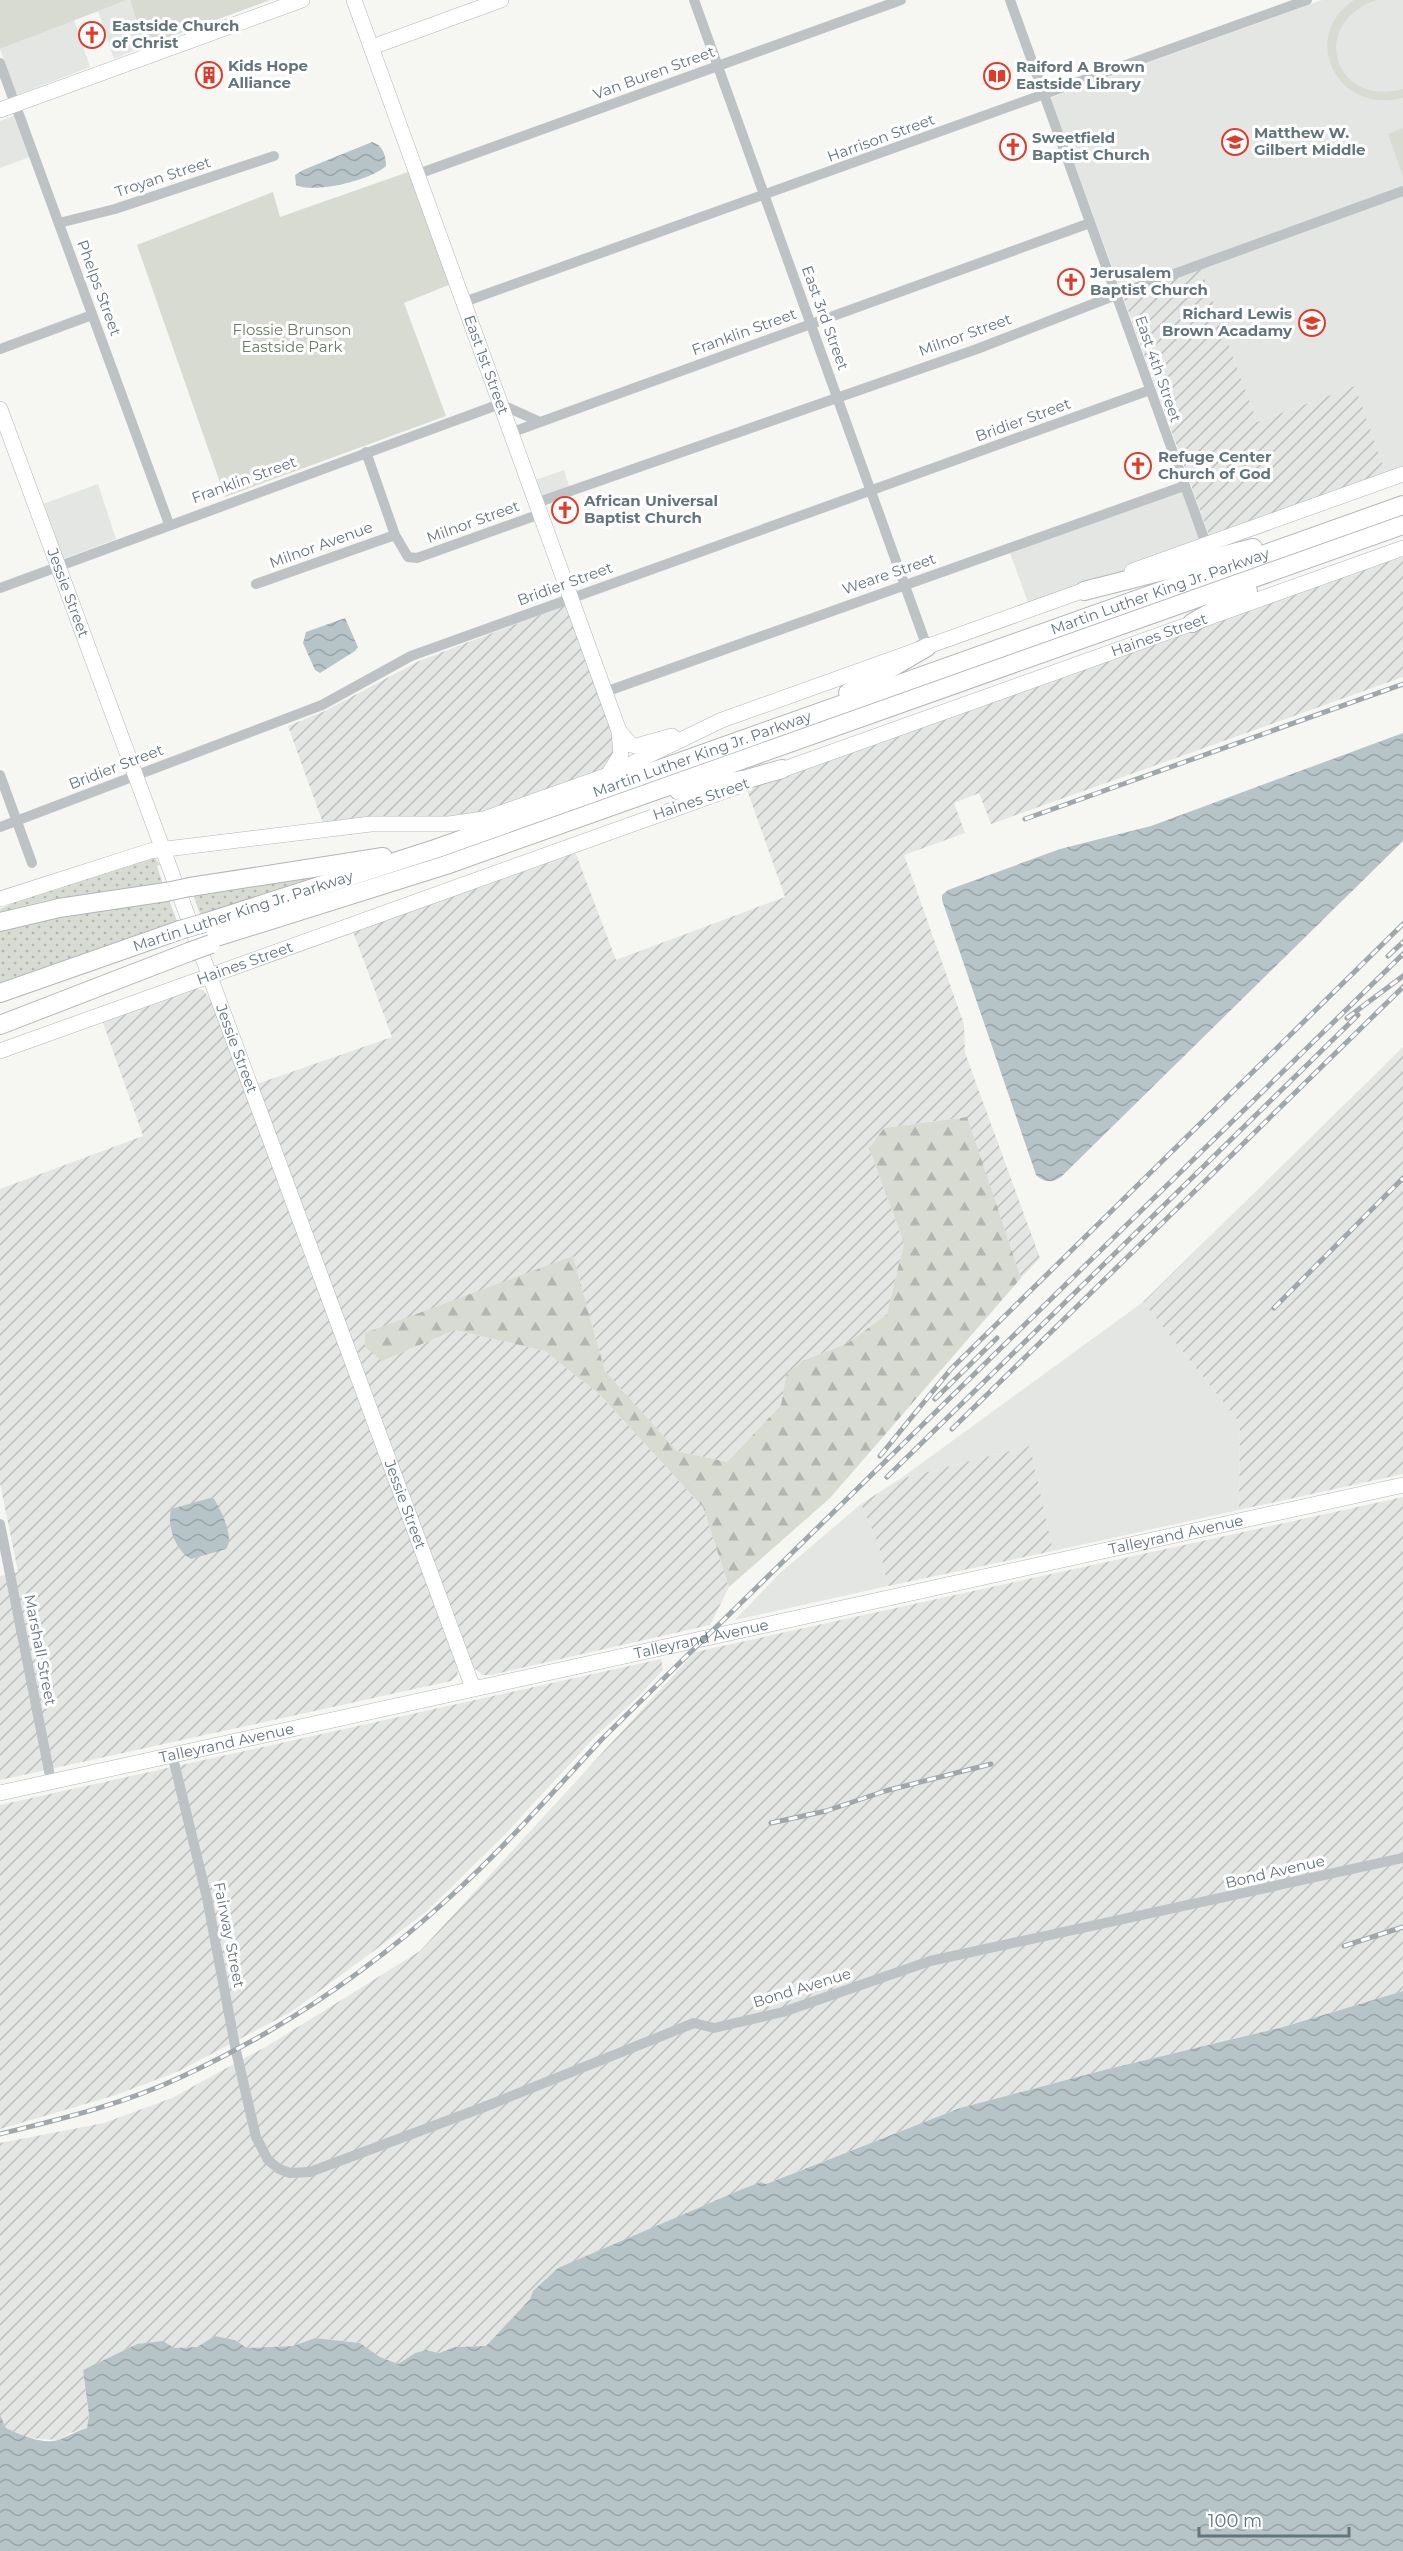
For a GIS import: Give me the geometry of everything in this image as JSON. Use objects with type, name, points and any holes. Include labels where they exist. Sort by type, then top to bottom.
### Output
[{"type":"highway","name":"Martin Luther King Jr. Parkway","points":[[0,1012],[435,849],[1402,506]]},
{"type":"highway","points":[[1084,591],[1351,524]]},
{"type":"highway","name":"Martin Luther King Jr. Parkway","points":[[208,935],[285,916],[446,865],[1403,525]]},
{"type":"highway","points":[[1192,623],[1234,598],[1327,553]]},
{"type":"highway","points":[[773,730],[866,684],[927,647]]},
{"type":"highway","points":[[610,806],[747,779],[782,769]]},
{"type":"highway","points":[[0,922],[59,908],[435,849]]},
{"type":"highway","name":"Martin Luther King Jr. Parkway","points":[[0,993],[185,943]]},
{"type":"highway","points":[[0,1025],[185,943]]},
{"type":"street","points":[[0,110],[302,0]]},
{"type":"street","name":"East 1st Street","points":[[354,0],[620,731],[621,754],[608,775]]},
{"type":"street","points":[[372,47],[501,0]]},
{"type":"street","name":"East 3rd Street","points":[[694,0],[927,647]]},
{"type":"street","name":"Van Buren Street","points":[[418,174],[901,0]]},
{"type":"street","name":"East 4th Street","points":[[1010,0],[1206,544]]},
{"type":"street","name":"Harrison Street","points":[[464,302],[1307,0]]},
{"type":"street","name":"Phelps Street","points":[[0,63],[169,524]]},
{"type":"street","name":"Troyan Street","points":[[59,223],[115,209],[274,156]]},
{"type":"street","name":"Milnor Street","points":[[395,535],[405,554],[417,558],[538,508],[1403,191]]},
{"type":"street","name":"Franklin Street","points":[[510,433],[1090,224]]},
{"type":"street","points":[[0,349],[92,315]]},
{"type":"street","name":"Bridier Street","points":[[0,827],[322,705],[411,656],[1150,390]]},
{"type":"street","points":[[500,404],[540,422]]},
{"type":"street","name":"Franklin Street","points":[[0,588],[500,404]]},
{"type":"street","name":"Jessie Street","points":[[0,409],[473,1688]]},
{"type":"street","points":[[366,452],[395,535]]},
{"type":"street","points":[[620,731],[631,744],[643,746],[1084,591],[1206,544],[1403,474]]},
{"type":"street","name":"Weare Street","points":[[606,692],[1184,486]]},
{"type":"street","name":"Milnor Avenue","points":[[256,584],[395,535]]},
{"type":"street","name":"Haines Street","points":[[0,1051],[1403,548]]},
{"type":"street","points":[[0,899],[129,857],[162,850],[371,825],[470,822],[608,775],[722,720]]},
{"type":"street","points":[[0,775],[32,863]]},
{"type":"street","name":"Talleyrand Avenue","points":[[0,1793],[1403,1485]]},
{"type":"street","name":"Marshall Street","points":[[0,1524],[5,1569],[51,1781]]},
{"type":"street","name":"Fairway Street","points":[[172,1754],[207,1898],[236,2051],[253,2124]]},
{"type":"street","name":"Bond Avenue","points":[[253,2124],[261,2149],[268,2160],[279,2169],[290,2173],[310,2172],[484,2108],[694,2023],[714,2028],[760,2018],[930,1961],[1403,1858]]},
{"type":"shaded area","points":[[130,0],[145,46],[114,59],[98,11]]},
{"type":"shaded area","name":"Matthew W. Gilbert Middle","points":[[1322,0],[1403,0],[1403,471],[1387,477],[1355,386],[1257,422],[1198,260],[1120,288],[1050,98]]},
{"type":"shaded area","points":[[74,20],[90,67],[17,95],[0,49]]},
{"type":"shaded area","points":[[24,112],[38,154],[0,168],[0,121]]},
{"type":"shaded area","points":[[1198,260],[1257,422],[1355,386],[1387,477],[1211,540],[1120,288]]},
{"type":"shaded area","points":[[564,470],[572,496],[543,505],[535,480]]},
{"type":"shaded area","points":[[98,484],[116,539],[63,559],[43,504]]},
{"type":"shaded area","points":[[1192,488],[1211,540],[1029,605],[1010,553]]},
{"type":"shaded area","points":[[1403,554],[1403,677],[991,824],[979,793],[954,803],[965,833],[904,855],[964,1024],[965,1053],[1040,1258],[1021,1278],[966,1117],[884,1128],[869,1148],[904,1243],[887,1314],[848,1343],[802,1361],[786,1375],[781,1405],[727,1462],[677,1451],[605,1371],[573,1256],[382,1361],[455,1330],[545,1351],[600,1395],[703,1507],[729,1587],[710,1625],[491,1675],[483,1675],[470,1665],[257,1084],[392,1037],[352,929],[574,849],[616,960],[785,897],[746,787]]},
{"type":"shaded area","points":[[566,605],[616,738],[611,767],[478,816],[324,826],[288,726],[325,711],[419,661]]},
{"type":"shaded area","points":[[190,988],[203,990],[213,1003],[458,1667],[457,1676],[451,1681],[0,1780],[0,1576],[18,1572],[0,1483],[0,1189],[143,1136],[102,1020]]},
{"type":"shaded area","points":[[1403,1047],[1403,1474],[1239,1510],[1240,1423],[1143,1302]]},
{"type":"shaded area","points":[[1143,1302],[1240,1423],[1239,1510],[1053,1551],[1030,1446],[900,1479]]},
{"type":"shaded area","points":[[1030,1446],[1053,1551],[888,1586],[878,1543],[861,1504],[900,1479]]},
{"type":"shaded area","points":[[1403,1497],[1403,1991],[1283,2027],[1104,2070],[960,2108],[765,2184],[761,2182],[745,2188],[533,2291],[530,2299],[486,2346],[455,2347],[439,2353],[426,2350],[415,2353],[398,2364],[380,2357],[360,2343],[315,2338],[293,2346],[247,2348],[235,2340],[215,2336],[197,2347],[174,2348],[137,2344],[83,2370],[89,2415],[87,2428],[70,2433],[59,2440],[28,2438],[6,2428],[0,2415],[0,2143],[104,2123],[172,2098],[269,2045],[420,1951],[695,1652]]},
{"type":"shaded area","points":[[861,1504],[878,1543],[888,1586],[735,1620],[779,1574]]},
{"type":"shaded area","points":[[661,1659],[663,1670],[638,1697],[595,1737],[508,1831],[425,1913],[291,2012],[179,2071],[116,2095],[0,2129],[0,1805]]},
{"type":"green space","points":[[0,0],[127,0],[0,49]]},
{"type":"green space","points":[[130,0],[270,0],[145,46]]},
{"type":"green space","points":[[1354,0],[1376,0],[1355,12],[1342,27],[1336,44],[1338,61],[1346,76],[1360,87],[1379,92],[1403,89],[1403,98],[1379,100],[1359,95],[1344,84],[1333,69],[1328,51],[1329,33],[1338,15]]},
{"type":"green space","points":[[1403,128],[1403,176],[1388,134]]},
{"type":"green space","name":"Flossie Brunson Eastside Park","points":[[411,171],[451,284],[404,303],[446,416],[225,497],[137,245],[273,192],[280,217]]},
{"type":"green space","points":[[155,858],[160,865],[157,866],[163,884],[47,900],[0,912],[0,909],[76,878],[115,866]]},
{"type":"green space","points":[[345,871],[200,914],[193,894]]},
{"type":"green space","points":[[168,898],[177,921],[0,984],[0,926]]},
{"type":"green space","points":[[967,1117],[1021,1278],[830,1498],[729,1587],[703,1507],[600,1395],[545,1351],[455,1330],[382,1361],[365,1347],[365,1333],[573,1256],[605,1371],[677,1451],[727,1462],[781,1405],[786,1375],[802,1361],[848,1343],[887,1314],[904,1243],[869,1148],[884,1128]]},
{"type":"water","points":[[372,142],[381,148],[385,158],[386,166],[379,171],[356,181],[329,187],[296,185],[295,175],[303,170]]},
{"type":"water","points":[[345,618],[358,647],[320,673],[315,670],[303,643],[306,632]]},
{"type":"water","points":[[1403,733],[1403,841],[1061,1177],[1049,1181],[1042,1180],[1036,1175],[942,895],[948,890],[1060,849],[1151,826]]},
{"type":"water","points":[[210,1498],[214,1499],[223,1517],[228,1531],[228,1544],[226,1549],[191,1559],[181,1550],[171,1530],[171,1509]]},
{"type":"water","points":[[1403,1991],[1403,2551],[0,2551],[0,2415],[6,2428],[40,2440],[55,2441],[87,2428],[89,2415],[83,2370],[137,2344],[163,2341],[174,2348],[197,2347],[215,2336],[235,2340],[247,2348],[293,2346],[315,2338],[360,2343],[380,2357],[398,2364],[415,2353],[426,2350],[439,2353],[455,2347],[486,2346],[530,2299],[533,2291],[558,2268],[745,2188],[761,2182],[766,2184],[960,2108],[1104,2070],[1283,2027]]},
{"type":"railway","points":[[1025,819],[1403,684]]},
{"type":"railway","points":[[880,1456],[951,1369],[1403,924]]},
{"type":"railway","points":[[1388,956],[1403,942]]},
{"type":"railway","points":[[0,2134],[115,2103],[159,2087],[217,2059],[289,2019],[323,1997],[421,1923],[490,1858],[602,1739],[1403,954]]},
{"type":"railway","points":[[1347,1018],[1403,976]]},
{"type":"railway","points":[[952,1429],[1403,987]]},
{"type":"railway","points":[[887,1477],[1358,1015]]},
{"type":"railway","points":[[1274,1308],[1403,1178]]},
{"type":"railway","points":[[935,1399],[997,1338]]},
{"type":"railway","points":[[771,1823],[826,1811],[885,1791],[991,1764]]},
{"type":"railway","points":[[1344,1946],[1403,1927]]},
{"type":"place","name":"Eastside Church of Christ","points":[[92,35]]},
{"type":"place","name":"Kids Hope Alliance","points":[[209,75]]},
{"type":"place","name":"Raiford A Brown Eastside Library","points":[[997,76]]},
{"type":"place","name":"Matthew W. Gilbert Middle","points":[[1235,142]]},
{"type":"place","name":"Sweetfield Baptist Church","points":[[1013,147]]},
{"type":"place","name":"Jerusalem Baptist Church","points":[[1071,282]]},
{"type":"place","name":"Richard Lewis Brown Acadamy","points":[[1312,323]]},
{"type":"place","name":"Refuge Center Church of God","points":[[1138,466]]},
{"type":"place","name":"African Universal Baptist Church","points":[[565,510]]}]
